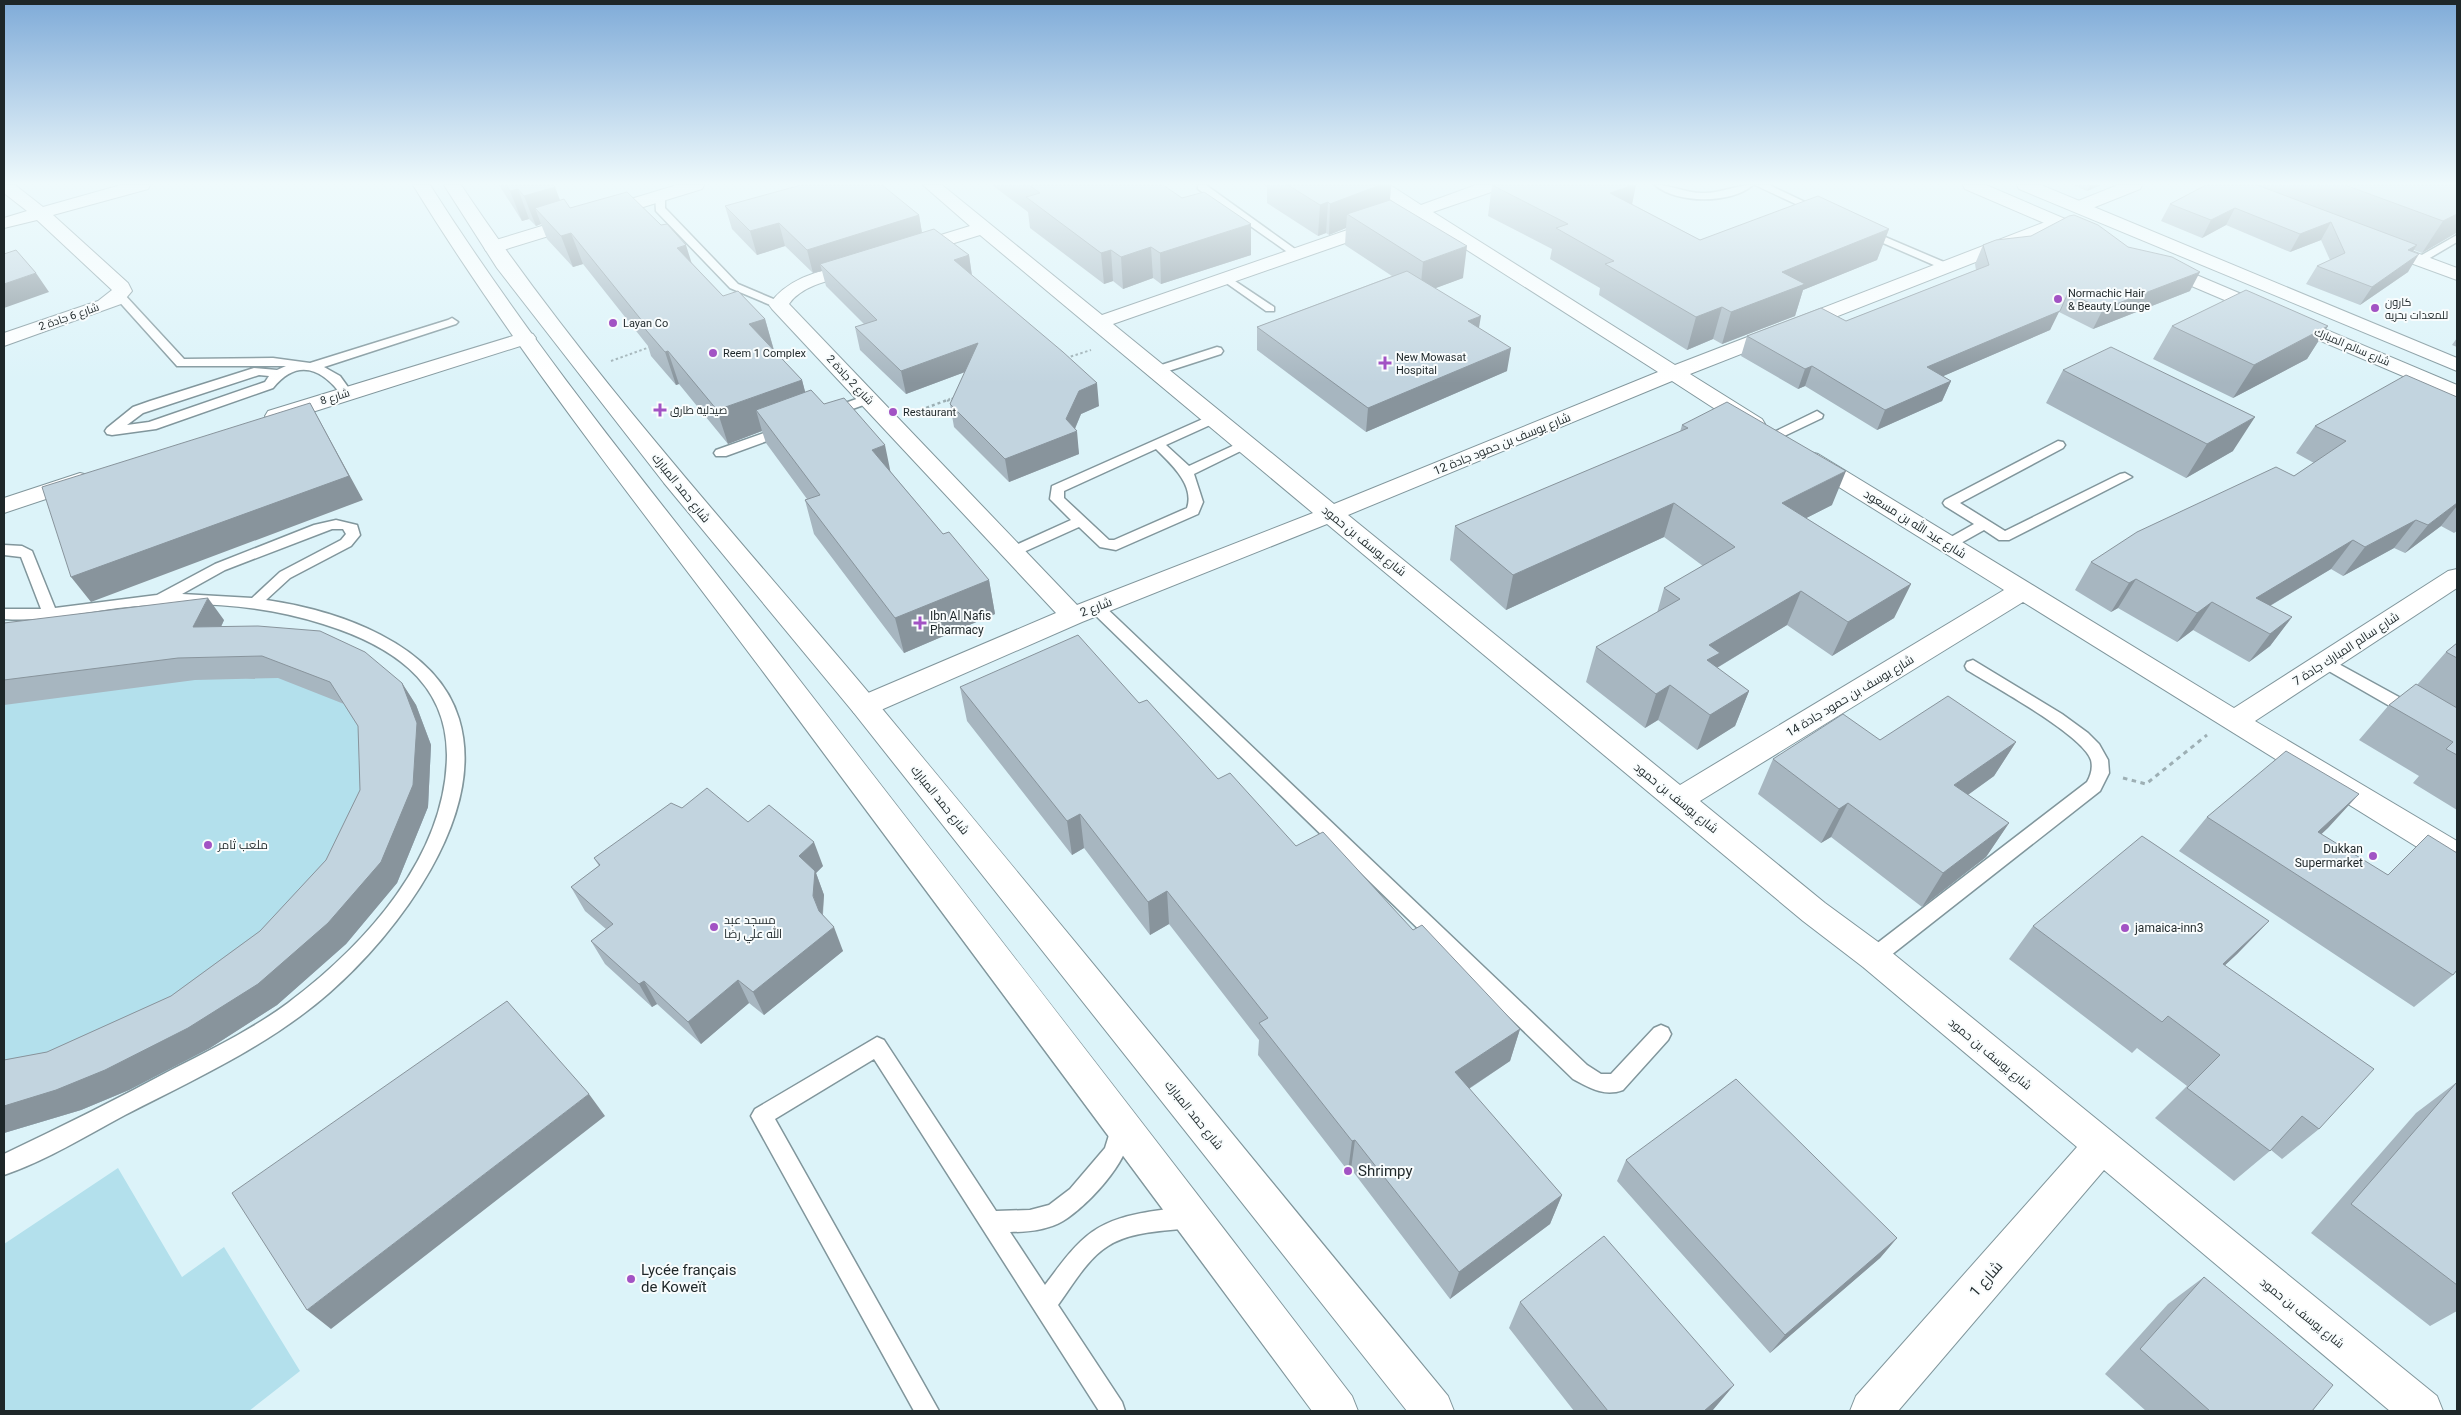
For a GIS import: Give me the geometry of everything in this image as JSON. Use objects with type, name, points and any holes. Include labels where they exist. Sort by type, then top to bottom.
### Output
[{"type":"street","points":[[81,251],[121,287],[119,295]]},
{"type":"street","points":[[462,251],[526,338],[1122,1124],[1337,1411]]},
{"type":"street","name":"شارع حمد المبارك","points":[[495,251],[672,478],[864,706],[1434,1411]]},
{"type":"street","points":[[779,305],[788,292],[799,286],[908,251]]},
{"type":"street","name":"شارع يوسف بن حمود","points":[[1010,251],[1814,912],[1874,957],[2422,1411]]},
{"type":"street","points":[[1108,331],[1226,278],[1306,251]]},
{"type":"street","name":"شارع عبد الله بن مسعود","points":[[1480,251],[2022,591],[2457,856]]},
{"type":"street","name":"شارع يوسف بن حمود جادة 12","points":[[1332,514],[1674,373],[1988,251]]},
{"type":"street","name":"شارع سالم المبارك","points":[[2185,251],[2457,366]]},
{"type":"street","points":[[2395,251],[2457,274]]},
{"type":"street","name":"شارع سالم المبارك","points":[[2141,257],[2457,393]]},
{"type":"street","points":[[2250,303],[2275,302],[2281,298],[2283,292]]},
{"type":"street","name":"شارع 6 جادة 2","points":[[4,340],[105,305],[119,295]]},
{"type":"street","name":"شارع 2 جادة 2","points":[[779,305],[1012,552],[1085,611]]},
{"type":"street","points":[[2321,334],[2322,324],[2329,321],[2350,320]]},
{"type":"street","name":"شارع 8","points":[[255,422],[526,338]]},
{"type":"street","points":[[4,506],[97,475]]},
{"type":"street","name":"شارع 2","points":[[864,706],[1085,611],[1332,514]]},
{"type":"street","name":"شارع سالم المبارك جادة 7","points":[[2231,720],[2326,662],[2457,577]]},
{"type":"street","name":"شارع يوسف بن حمود جادة 14","points":[[1679,800],[2022,591]]},
{"type":"street","name":"شارع 1","points":[[1871,1411],[2101,1147]]},
{"type":"lane","points":[[700,251],[734,286],[779,305]]},
{"type":"lane","points":[[1293,251],[1297,254]]},
{"type":"lane","points":[[1911,251],[1947,267]]},
{"type":"lane","points":[[2419,260],[2434,251]]},
{"type":"lane","points":[[1226,278],[1270,309]]},
{"type":"lane","points":[[119,295],[182,363],[276,361],[307,365],[342,382],[347,394]]},
{"type":"lane","points":[[278,374],[269,384],[151,426],[112,431],[138,410],[154,404],[258,371],[278,374],[452,322]]},
{"type":"lane","points":[[1156,371],[1217,351]]},
{"type":"lane","points":[[822,416],[868,399]]},
{"type":"lane","points":[[1773,436],[1817,415]]},
{"type":"lane","points":[[1158,444],[1187,472],[1196,502],[1192,511],[1116,545],[1105,544],[1057,499],[1057,489],[1214,418]]},
{"type":"lane","points":[[721,452],[794,426]]},
{"type":"lane","points":[[1187,472],[1246,445]]},
{"type":"lane","points":[[2058,445],[1950,503],[2004,537],[2125,477]]},
{"type":"lane","points":[[1012,552],[1080,521]]},
{"type":"lane","points":[[160,600],[220,567],[319,528],[332,524],[344,524],[352,528],[353,535],[346,543],[287,572],[273,582],[255,604]]},
{"type":"lane","points":[[1948,545],[1984,524]]},
{"type":"lane","points":[[4,550],[22,551],[27,554],[50,614]]},
{"type":"lane","points":[[4,614],[31,616],[125,602],[201,600],[255,604],[321,618],[356,630],[396,648],[427,674],[448,706],[457,746],[453,792],[436,843],[404,898],[357,956],[294,1010],[217,1056],[49,1144],[4,1165]]},
{"type":"lane","points":[[1085,611],[1580,1072],[1599,1083],[1616,1083],[1661,1034]]},
{"type":"lane","points":[[2326,662],[2424,718]]},
{"type":"lane","points":[[1874,957],[2094,786],[2101,772],[2097,755],[2083,737],[1973,666]]},
{"type":"lane","points":[[927,1411],[762,1116],[877,1046],[1113,1411]]},
{"type":"lane","points":[[991,1222],[1030,1221],[1055,1214],[1078,1197],[1115,1153],[1122,1124]]},
{"type":"lane","points":[[1044,1305],[1074,1266],[1099,1238],[1136,1225],[1191,1217]]},
{"type":"path","points":[[1063,359],[1108,331]]},
{"type":"path","points":[[587,370],[652,346]]},
{"type":"path","points":[[889,422],[962,396]]},
{"type":"path","points":[[2101,772],[2146,784],[2231,720]]},
{"type":"shaded area","name":"ملعب ثامر","points":[[224,620],[210,649],[379,674],[416,705],[431,745],[428,807],[397,883],[346,944],[277,1005],[170,1073],[81,1110],[4,1133],[4,647]]},
{"type":"shaded area","points":[[118,1168],[182,1277],[224,1247],[300,1371],[249,1411],[4,1411],[4,1244]]},
{"type":"building","points":[[17,251],[36,273],[4,284],[4,254]]},
{"type":"building","points":[[586,251],[680,251],[723,296],[738,291],[765,319],[749,324],[802,380],[717,410],[668,351],[665,352],[640,323],[643,322]]},
{"type":"building","points":[[862,251],[964,251],[969,255],[954,260],[1097,383],[1079,391],[1066,419],[1077,431],[1005,459],[950,404],[978,343],[901,371],[855,327],[877,320],[820,264]]},
{"type":"building","points":[[1112,251],[1139,251],[1121,257]]},
{"type":"building","points":[[1406,251],[1453,251],[1423,262]]},
{"type":"building","points":[[1596,251],[1834,251],[1782,272],[1805,284],[1731,312],[1722,307],[1696,317],[1605,264],[1614,261]]},
{"type":"building","points":[[1985,251],[2146,251],[2172,257],[2200,272],[2103,309],[2068,293],[2060,311],[1927,367],[1951,381],[1885,410],[1812,366],[1805,369],[1747,336],[1821,308],[1846,321],[1989,265]]},
{"type":"building","points":[[2344,251],[2411,251],[2419,254],[2372,287],[2317,266],[2345,253]]},
{"type":"building","name":"New Mowasat Hospital","points":[[1407,271],[1481,316],[1468,321],[1511,348],[1368,408],[1257,327]]},
{"type":"building","points":[[2246,290],[2328,326],[2254,365],[2172,326]]},
{"type":"building","points":[[2111,347],[2255,417],[2207,444],[2063,370]]},
{"type":"building","points":[[2406,375],[2457,397],[2457,503],[2428,525],[2416,520],[2365,547],[2353,540],[2256,598],[2292,617],[2270,634],[2212,602],[2197,613],[2136,579],[2129,583],[2091,562],[2137,532],[2276,467],[2294,476],[2346,441],[2315,426]]},
{"type":"building","points":[[811,390],[824,404],[844,398],[885,445],[872,450],[943,534],[949,532],[989,580],[895,618],[805,500],[820,495],[756,410]]},
{"type":"building","points":[[1727,402],[1846,471],[1782,503],[1911,584],[1848,622],[1801,591],[1709,645],[1720,653],[1707,660],[1749,691],[1710,715],[1670,685],[1656,694],[1596,647],[1680,599],[1664,588],[1735,547],[1674,503],[1513,575],[1455,526],[1688,428],[1682,425]]},
{"type":"building","points":[[310,403],[349,476],[71,577],[42,487]]},
{"type":"building","points":[[208,598],[193,627],[258,626],[320,631],[365,652],[402,683],[417,723],[413,785],[381,862],[328,923],[258,984],[188,1028],[105,1070],[56,1090],[4,1106],[4,1060],[47,1052],[171,996],[260,931],[326,860],[360,790],[358,726],[330,682],[262,656],[178,658],[4,680],[4,623]]},
{"type":"building","points":[[1078,635],[1139,703],[1147,700],[1218,779],[1230,773],[1296,846],[1323,832],[1413,930],[1422,925],[1520,1029],[1455,1072],[1562,1195],[1459,1272],[1355,1140],[1352,1141],[1259,1023],[1268,1018],[1167,891],[1148,902],[1080,814],[1067,821],[960,687]]},
{"type":"building","points":[[2457,643],[2457,658],[2446,652]]},
{"type":"building","points":[[2416,684],[2457,708],[2457,755],[2446,749],[2453,742],[2389,705]]},
{"type":"building","points":[[1948,696],[2016,742],[1954,785],[2009,823],[1943,873],[1848,803],[1839,809],[1773,759],[1843,714],[1880,740]]},
{"type":"building","points":[[2286,751],[2359,794],[2318,832],[2388,875],[2428,835],[2457,853],[2457,970],[2453,975],[2207,817]]},
{"type":"building","name":"مسجد عبد الله علي رضا","points":[[707,788],[748,822],[769,805],[814,842],[799,856],[815,871],[813,896],[819,911],[834,927],[753,992],[738,980],[688,1022],[644,981],[639,984],[591,941],[613,924],[571,887],[600,865],[594,858],[671,803],[682,808]]},
{"type":"building","points":[[2142,836],[2269,921],[2223,964],[2374,1069],[2319,1129],[2302,1116],[2270,1151],[2187,1088],[2220,1055],[2168,1016],[2162,1022],[2033,926]]},
{"type":"building","points":[[507,1001],[589,1094],[307,1310],[232,1193]]},
{"type":"building","points":[[1736,1079],[1897,1238],[1785,1335],[1626,1160]]},
{"type":"building","points":[[2457,1082],[2457,1285],[2351,1204]]},
{"type":"building","points":[[1604,1236],[1734,1385],[1704,1411],[1608,1411],[1520,1302]]},
{"type":"building","points":[[2204,1277],[2333,1385],[2312,1411],[2210,1411],[2140,1349]]},
{"type":"place","name":"Normachic Hair & Beauty Lounge","points":[[2058,299]]},
{"type":"place","name":"کارون للمعدات بحریه","points":[[2375,308]]},
{"type":"place","name":"Layan Co","points":[[613,323]]},
{"type":"place","name":"Reem 1 Complex","points":[[713,353]]},
{"type":"place","name":"New Mowasat Hospital","points":[[1385,363]]},
{"type":"place","name":"صيدلية طارق","points":[[660,410]]},
{"type":"place","name":"Restaurant","points":[[893,412]]},
{"type":"place","name":"Ibn Al Nafis Pharmacy","points":[[920,623]]},
{"type":"place","name":"ملعب ثامر","points":[[208,845]]},
{"type":"place","name":"Dukkan Supermarket","points":[[2373,856]]},
{"type":"place","name":"مسجد عبد الله علي رضا","points":[[714,927]]},
{"type":"place","name":"jamaica-inn3","points":[[2125,928]]},
{"type":"place","name":"Shrimpy","points":[[1348,1171]]},
{"type":"place","name":"Lycée français de Koweït","points":[[631,1279]]}]
